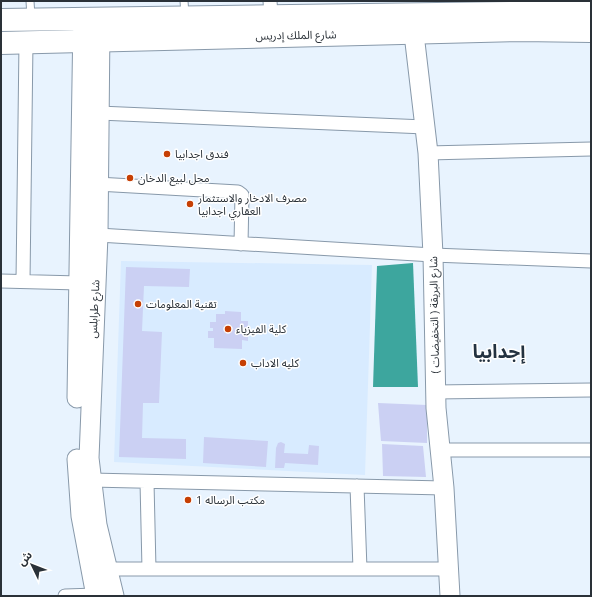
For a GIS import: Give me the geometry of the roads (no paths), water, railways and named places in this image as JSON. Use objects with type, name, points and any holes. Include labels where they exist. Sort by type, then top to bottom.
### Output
[{"type":"highway","name":"شارع الملك إدريس","points":[[1,20],[30,10],[92,18],[185,9],[401,7],[591,12]]},
{"type":"highway","name":"شارع الملك إدريس","points":[[1,43],[254,36],[414,34],[521,30],[591,31]]},
{"type":"main road","name":"شارع طرابلس","points":[[92,18],[79,283],[77,468],[83,530],[102,596]]},
{"type":"main road","name":"شارع البريقة ( التخفيضات )","points":[[414,34],[428,153],[433,255],[435,392],[444,488],[450,596]]},
{"type":"main road","name":"شارع طرابلس","points":[[91,41],[99,113],[97,184],[98,235],[89,436],[91,480],[97,525],[106,569],[102,596]]},
{"type":"street","points":[[23,281],[26,42]]},
{"type":"street","points":[[99,113],[425,127]]},
{"type":"street","points":[[428,153],[591,149]]},
{"type":"street","points":[[97,184],[238,192],[242,195],[241,244]]},
{"type":"street","points":[[98,235],[433,255],[591,261]]},
{"type":"street","points":[[1,281],[79,283]]},
{"type":"street","points":[[435,392],[591,390]]},
{"type":"street","points":[[440,450],[591,450]]},
{"type":"street","points":[[91,480],[444,488]]},
{"type":"street","points":[[147,482],[149,569]]},
{"type":"street","points":[[357,486],[360,569]]},
{"type":"street","points":[[106,569],[449,569]]},
{"type":"street","points":[[66,596],[102,596]]},
{"type":"place","name":"فندق اجدابيا","points":[[167,154]]},
{"type":"place","name":"محل لبيع الدخان","points":[[130,178]]},
{"type":"place","name":"مصرف الادخار والاستثمار العقاري اجدابيا","points":[[190,204]]},
{"type":"place","name":"تقنية المعلومات","points":[[138,304]]},
{"type":"place","name":"كلية الفيزياء","points":[[228,329]]},
{"type":"place","name":"كليه الاداب","points":[[243,363]]},
{"type":"place","name":"مكتب الرساله 1","points":[[188,500]]},
{"type":"district","name":"إجدابيا","points":[[499,351]]}]
